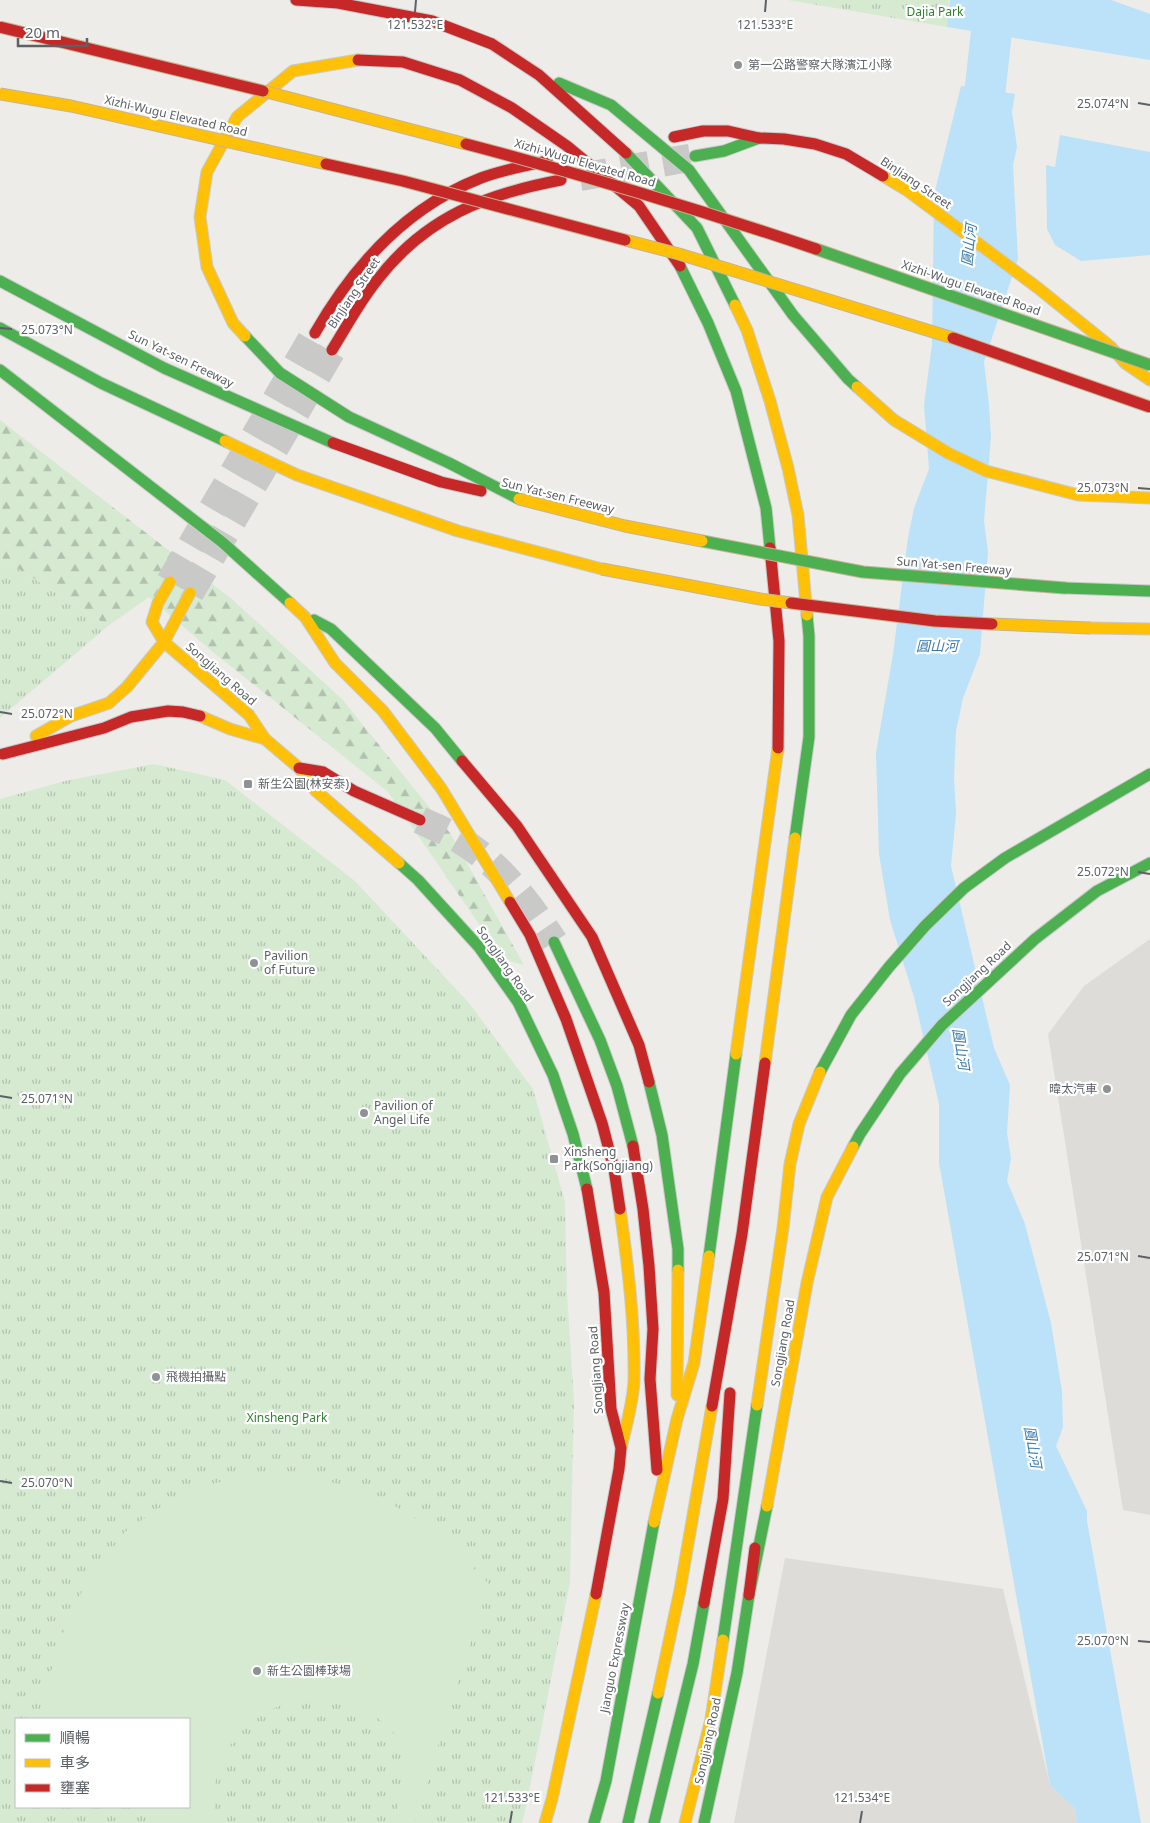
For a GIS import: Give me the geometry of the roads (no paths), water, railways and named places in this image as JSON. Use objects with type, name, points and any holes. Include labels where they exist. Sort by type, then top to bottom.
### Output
[{"type":"main road","points":[[296,0],[338,3],[432,21],[492,44],[540,75],[633,160],[697,228],[747,330],[770,401],[798,515],[809,636],[809,738],[742,1234],[680,1590],[628,1823]]},
{"type":"main road","name":"Xizhi-Wugu Elevated Road","points":[[0,27],[265,92],[552,167],[750,227],[1150,363]]},
{"type":"main road","points":[[519,500],[448,463],[348,418],[280,373],[233,323],[207,267],[200,217],[207,172],[237,117],[293,71],[353,60],[403,62],[460,80],[512,108],[566,146],[639,206],[678,263],[708,323],[736,391],[766,508],[779,640],[779,739],[694,1363],[677,1419],[659,1497]]},
{"type":"main road","points":[[540,75],[611,105],[689,170],[793,315],[848,378],[894,420],[948,453],[986,471],[1078,495],[1150,498]]},
{"type":"main road","name":"Xizhi-Wugu Elevated Road","points":[[0,94],[70,106],[403,181],[670,252],[952,338],[1150,407]]},
{"type":"main road","name":"BinJiang Street","points":[[674,137],[704,131],[728,131],[758,138],[784,138],[815,144],[846,154],[908,191],[1038,288],[1111,347],[1125,363],[1150,380]]},
{"type":"main road","name":"BinJiang Street","points":[[695,156],[724,151],[758,138]]},
{"type":"main road","name":"BinJiang Street","points":[[314,333],[354,273],[368,256],[415,214],[446,194],[482,178],[549,160]]},
{"type":"main road","name":"BinJiang Street","points":[[332,350],[376,281],[410,244],[445,218],[488,198],[514,189],[561,180]]},
{"type":"main road","name":"Sun Yat-sen Freeway","points":[[0,281],[164,368],[324,440],[441,482],[625,526],[864,572],[1065,588],[1150,591]]},
{"type":"main road","points":[[0,328],[100,383],[297,475],[458,530],[602,569],[760,599],[935,621],[1090,628],[1150,628]]},
{"type":"main road","name":"BinJiang Street","points":[[1111,347],[1132,352],[1150,363]]},
{"type":"main road","points":[[0,370],[222,542],[306,617],[335,663],[382,711],[441,788],[530,935],[566,1019],[602,1123],[614,1169],[630,1279],[634,1382],[596,1595],[552,1799],[545,1823]]},
{"type":"main road","points":[[164,642],[152,622],[158,602],[170,582]]},
{"type":"main road","points":[[1,755],[70,716],[109,703],[127,687],[164,642],[190,594]]},
{"type":"main road","points":[[306,617],[331,629],[435,728],[516,826],[592,937],[639,1045],[662,1135],[678,1250],[677,1419]]},
{"type":"main road","name":"SongJiang Road","points":[[164,642],[248,715],[265,739],[298,768],[315,790],[418,880],[479,947],[518,1002],[553,1075],[573,1134],[588,1195],[604,1292],[611,1409],[621,1448]]},
{"type":"main road","points":[[1,755],[104,728],[131,717],[168,712],[202,717],[230,729],[265,739]]},
{"type":"main road","points":[[298,768],[323,772],[354,791],[420,820]]},
{"type":"main road","points":[[777,1351],[784,1228],[790,1164],[799,1124],[815,1082],[851,1016],[925,926],[964,888],[1005,858],[1150,774]]},
{"type":"main road","name":"Songjiang Road","points":[[704,1823],[737,1673],[749,1595],[776,1462],[807,1283],[828,1197],[860,1134],[900,1074],[942,1025],[1035,940],[1097,891],[1150,863]]},
{"type":"main road","points":[[554,942],[600,1040],[616,1086],[633,1146],[643,1209],[649,1266],[653,1329],[650,1379],[659,1497]]},
{"type":"main road","points":[[685,1823],[711,1719],[784,1228]]},
{"type":"main road","points":[[734,1352],[742,1234]]},
{"type":"main road","points":[[654,1823],[694,1664],[723,1499],[731,1381]]},
{"type":"main road","points":[[749,1595],[769,1428]]},
{"type":"main road","name":"Jianguo Expressway","points":[[594,1823],[606,1781],[659,1497]]},
{"type":"water","points":[[950,0],[1111,0],[1150,14],[1150,60],[947,27]]},
{"type":"water","name":"圓山河","points":[[961,86],[1015,94],[1012,112],[1017,147],[1013,165],[1018,259],[984,362],[991,437],[984,521],[988,552],[980,654],[963,698],[956,731],[954,777],[956,814],[951,866],[994,1048],[1010,1085],[1007,1133],[1011,1158],[1007,1181],[1025,1224],[1051,1323],[1062,1391],[1063,1427],[1056,1446],[1087,1511],[1087,1521],[1141,1823],[1077,1823],[1075,1809],[1050,1785],[939,1163],[939,1104],[914,997],[890,920],[879,854],[876,753],[893,654],[908,538],[914,508],[929,469],[924,405],[932,344],[934,195]]},
{"type":"water","points":[[1060,135],[1150,152],[1150,255],[1081,261],[1055,245],[1047,229],[1046,165],[1055,167]]},
{"type":"waterway","name":"圓山河","points":[[979,145],[995,0]]},
{"type":"tunnel","points":[[580,177],[695,157]]},
{"type":"tunnel","points":[[170,582],[315,333]]},
{"type":"tunnel","points":[[190,593],[332,350]]},
{"type":"tunnel","points":[[420,820],[451,835],[485,858],[523,898],[554,942]]},
{"type":"place","name":"第一公路警察大隊濱江小隊","points":[[738,65]]},
{"type":"place","name":"新生公園(林安泰)","points":[[248,784]]},
{"type":"place","name":"Pavilion of Future","points":[[254,963]]},
{"type":"place","name":"暐太汽車","points":[[1107,1089]]},
{"type":"place","name":"Pavilion of Angel Life","points":[[364,1113]]},
{"type":"place","name":"Xinsheng Park(Songjiang)","points":[[554,1159]]},
{"type":"place","name":"飛機拍攝點","points":[[156,1377]]},
{"type":"place","name":"新生公園棒球場","points":[[257,1671]]},
{"type":"park label","name":"Dajia Park","points":[[935,12]]},
{"type":"park label","name":"Xinsheng Park","points":[[287,1418]]}]
